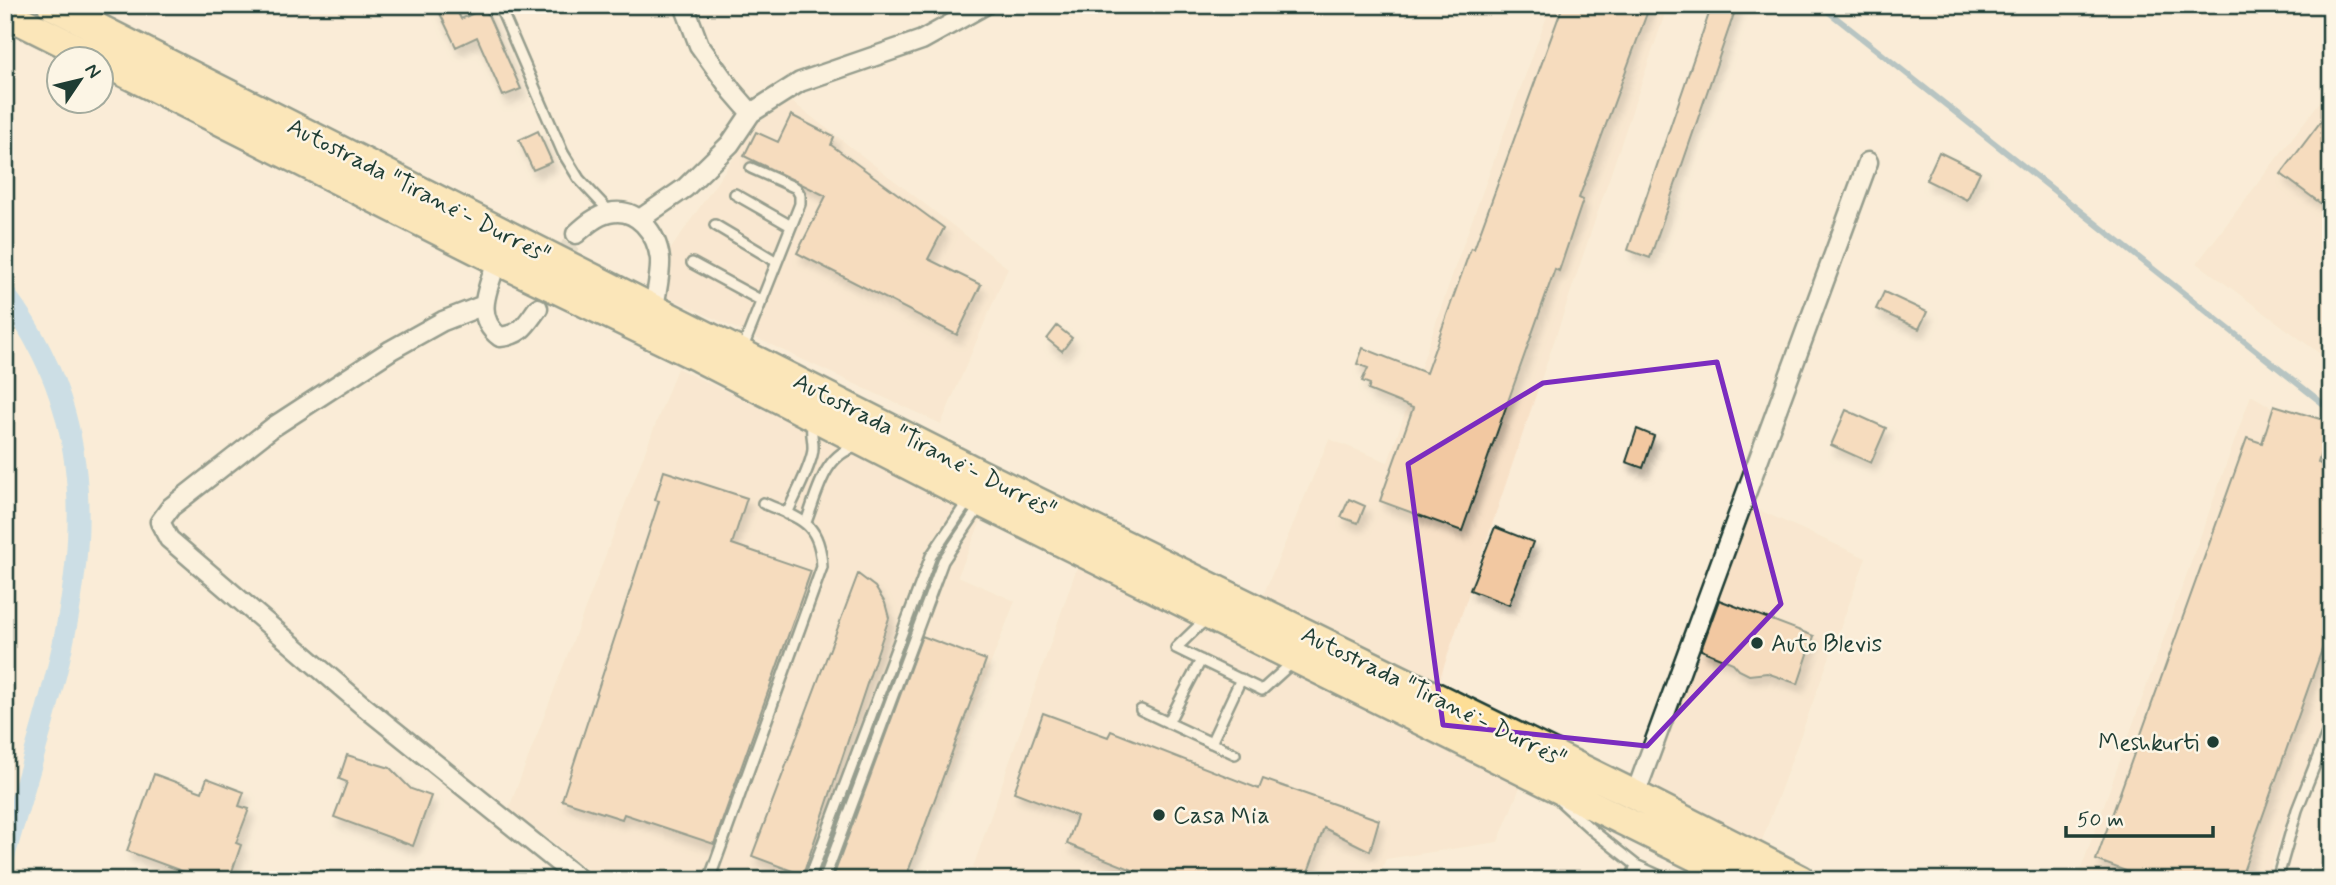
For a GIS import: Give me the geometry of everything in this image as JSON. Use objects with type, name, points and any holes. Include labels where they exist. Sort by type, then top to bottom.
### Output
[{"type":"highway","name":"Autostrada \"Tiranë - Durrës\"","points":[[52,5],[87,15],[283,122],[978,472],[1635,795],[1801,880]]},
{"type":"highway","name":"Autostrada \"Tiranë - Durrës\"","points":[[5,13],[72,46]]},
{"type":"highway","name":"Autostrada \"Tiranë - Durrës\"","points":[[116,68],[1742,880]]},
{"type":"street","points":[[684,5],[699,45],[751,113]]},
{"type":"street","points":[[640,219],[685,188],[730,144],[751,113],[800,82],[922,40],[985,5]]},
{"type":"street","points":[[1635,795],[1868,162]]},
{"type":"street","points":[[576,233],[591,221],[610,212],[640,219],[654,237],[660,260],[654,309]]},
{"type":"street","points":[[497,260],[484,305],[485,320],[491,330],[500,337],[512,336],[524,328],[538,308]]},
{"type":"street","points":[[484,305],[443,321],[391,351],[273,427],[171,507],[160,522],[169,539],[351,696],[580,880]]},
{"type":"lane","points":[[499,5],[563,153],[579,179],[610,212]]},
{"type":"lane","points":[[742,352],[800,204],[800,195],[796,188],[751,168]]},
{"type":"lane","points":[[735,194],[791,226]]},
{"type":"lane","points":[[715,225],[777,262]]},
{"type":"lane","points":[[692,264],[762,300]]},
{"type":"lane","points":[[787,514],[813,454],[814,442],[810,427],[816,416]]},
{"type":"lane","points":[[806,522],[828,466],[855,447],[882,450]]},
{"type":"lane","points":[[809,880],[931,556],[977,499]]},
{"type":"lane","points":[[824,880],[943,562],[977,499]]},
{"type":"lane","points":[[709,880],[822,567],[816,537],[806,522],[763,503]]},
{"type":"lane","points":[[1210,615],[1176,648],[1262,690],[1297,658]]},
{"type":"lane","points":[[1168,723],[1200,660]]},
{"type":"lane","points":[[1211,743],[1241,679]]},
{"type":"lane","points":[[1141,710],[1235,754]]},
{"type":"lane","points":[[2277,880],[2297,810],[2331,724]]},
{"type":"lane","points":[[1528,772],[1592,830],[1636,865],[1669,880]]},
{"type":"lane","points":[[1631,880],[1636,865]]},
{"type":"highlighted area","points":[[1717,362],[1781,604],[1647,746],[1443,725],[1408,464],[1543,383]]},
{"type":"shaded area","points":[[1551,5],[1668,5],[1439,681],[1261,600],[1329,439],[1388,462],[1456,264]]},
{"type":"shaded area","points":[[2331,87],[2331,362],[2197,263]]},
{"type":"shaded area","points":[[791,101],[1008,268],[941,424],[668,297],[670,250],[758,123]]},
{"type":"shaded area","points":[[677,368],[984,514],[958,576],[1015,601],[907,880],[601,880],[509,808]]},
{"type":"shaded area","name":"Meshkurti","points":[[2251,395],[2331,442],[2331,704],[2279,840],[2267,880],[2077,880]]},
{"type":"shaded area","points":[[1746,504],[1866,558],[1760,846],[1643,789]]},
{"type":"shaded area","points":[[1078,564],[1523,780],[1498,842],[1386,859],[1377,880],[969,879]]},
{"type":"building","points":[[436,5],[454,5],[461,19],[485,8],[521,89],[503,96],[477,37],[456,47]]},
{"type":"building","points":[[1563,5],[1650,5],[1579,198],[1583,200],[1559,271],[1555,269],[1462,531],[1380,501],[1413,408],[1368,390],[1370,384],[1362,381],[1368,368],[1357,364],[1363,348],[1426,373]]},
{"type":"building","points":[[1712,5],[1737,5],[1650,258],[1628,250]]},
{"type":"building","points":[[2331,108],[2331,211],[2281,174]]},
{"type":"building","points":[[791,115],[834,137],[831,145],[944,228],[928,259],[981,285],[957,335],[797,253],[826,196],[744,156],[756,132],[778,142]]},
{"type":"building","points":[[538,131],[552,162],[533,170],[519,140]]},
{"type":"building","points":[[1939,152],[1980,172],[1967,200],[1926,180]]},
{"type":"building","points":[[1884,292],[1927,312],[1919,329],[1876,309]]},
{"type":"building","points":[[1057,326],[1072,338],[1062,351],[1047,339]]},
{"type":"building","name":"Meshkurti","points":[[2274,405],[2330,422],[2318,463],[2331,468],[2331,624],[2240,880],[2150,880],[2096,860],[2247,438],[2262,443]]},
{"type":"building","points":[[1846,410],[1886,428],[1871,463],[1831,445]]},
{"type":"building","points":[[1637,429],[1654,436],[1643,468],[1626,462]]},
{"type":"building","points":[[664,471],[747,498],[732,544],[811,571],[714,844],[624,814],[622,819],[562,800],[659,501],[655,500]]},
{"type":"building","points":[[1349,499],[1365,506],[1358,523],[1341,517]]},
{"type":"building","points":[[1495,527],[1533,542],[1509,605],[1470,590]]},
{"type":"building","points":[[858,574],[875,587],[885,603],[889,618],[803,875],[752,856]]},
{"type":"building","name":"Auto Blevis","points":[[1719,600],[1814,636],[1798,684],[1767,673],[1749,675],[1733,663],[1701,650]]},
{"type":"building","points":[[922,636],[986,660],[905,880],[832,880]]},
{"type":"building","points":[[1043,713],[1108,737],[1111,731],[1259,789],[1263,779],[1379,820],[1370,851],[1324,828],[1305,880],[1158,880],[1067,844],[1077,816],[1014,792]]},
{"type":"building","points":[[347,755],[390,768],[411,789],[431,796],[413,846],[334,817],[347,782],[339,779]]},
{"type":"building","points":[[154,774],[202,792],[207,778],[244,792],[239,806],[249,809],[236,843],[241,845],[229,880],[206,880],[127,851]]},
{"type":"waterway","points":[[1820,5],[2331,410]]},
{"type":"waterway","points":[[5,294],[46,361],[69,430],[78,499],[75,570],[64,641],[5,855]]},
{"type":"tunnel","points":[[538,308],[576,234]]},
{"type":"place","name":"Auto Blevis","points":[[1757,643]]},
{"type":"place","name":"Meshkurti","points":[[2213,742]]},
{"type":"place","name":"Casa Mia","points":[[1159,815]]}]
